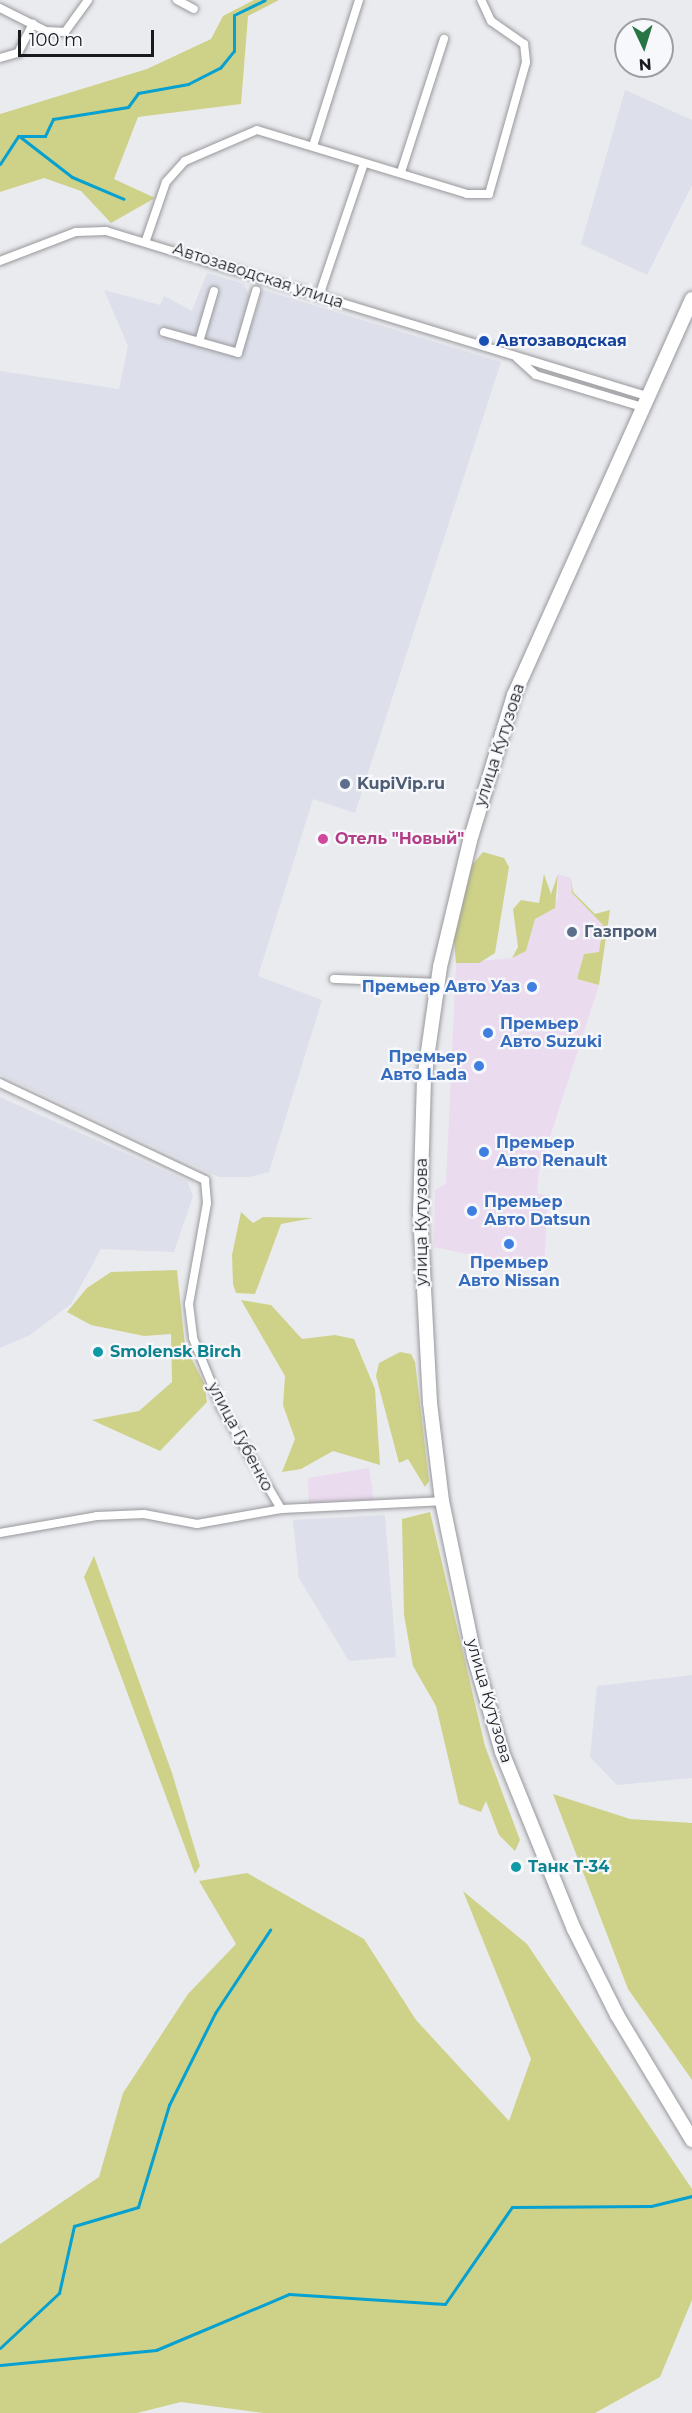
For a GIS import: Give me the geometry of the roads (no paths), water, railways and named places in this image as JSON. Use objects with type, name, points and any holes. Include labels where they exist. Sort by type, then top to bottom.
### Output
[{"type":"main road","name":"улица Кутузова","points":[[692,299],[648,402],[514,695],[470,842],[437,983],[424,1079],[420,1212],[424,1343],[442,1501],[474,1656],[535,1840],[617,2015],[692,2140]]},
{"type":"street","points":[[0,8],[33,24],[65,32],[88,0]]},
{"type":"street","points":[[177,0],[194,9]]},
{"type":"street","points":[[313,146],[359,0]]},
{"type":"street","points":[[146,240],[166,182],[185,161],[257,130],[401,172],[467,194],[489,194],[526,62],[524,44],[491,21],[481,0]]},
{"type":"street","points":[[0,58],[18,53],[33,24]]},
{"type":"street","points":[[401,172],[444,39]]},
{"type":"street","points":[[319,296],[364,163]]},
{"type":"street","name":"Автозаводская улица","points":[[0,261],[91,230],[146,240],[648,402]]},
{"type":"street","points":[[199,342],[214,291]]},
{"type":"street","points":[[164,332],[238,353],[256,291]]},
{"type":"street","name":"Автозаводская улица","points":[[517,358],[536,375],[648,402]]},
{"type":"street","points":[[334,980],[437,983]]},
{"type":"street","name":"улица Губенко","points":[[0,1083],[205,1180],[207,1203],[189,1304],[193,1338],[221,1407],[281,1509],[442,1501]]},
{"type":"street","points":[[0,1533],[97,1516],[144,1514],[197,1524],[281,1509]]},
{"type":"waterway","points":[[0,164],[18,136],[45,136],[53,119],[128,107],[138,93],[188,84],[220,68],[234,51],[234,15],[265,0]]},
{"type":"waterway","points":[[19,136],[72,177],[124,199]]},
{"type":"waterway","points":[[0,2348],[59,2293],[74,2226],[138,2207],[169,2105],[215,2013],[270,1930]]},
{"type":"waterway","points":[[0,2365],[156,2350],[289,2294],[445,2304],[512,2207],[651,2206],[692,2196]]},
{"type":"place","name":"Автозаводская","points":[[484,341]]},
{"type":"place","name":"KupiVip.ru","points":[[345,784]]},
{"type":"place","name":"Отель \"Новый\"","points":[[323,839]]},
{"type":"place","name":"Газпром","points":[[572,932]]},
{"type":"place","name":"Премьер Авто Уаз","points":[[532,987]]},
{"type":"place","name":"Премьер Авто Suzuki","points":[[488,1033]]},
{"type":"place","name":"Премьер Авто Lada","points":[[479,1066]]},
{"type":"place","name":"Премьер Авто Renault","points":[[484,1152]]},
{"type":"place","name":"Премьер Авто Datsun","points":[[472,1211]]},
{"type":"place","name":"Премьер Авто Nissan","points":[[509,1244]]},
{"type":"place","name":"Smolensk Birch","points":[[98,1352]]},
{"type":"place","name":"Танк Т-34","points":[[516,1867]]}]
